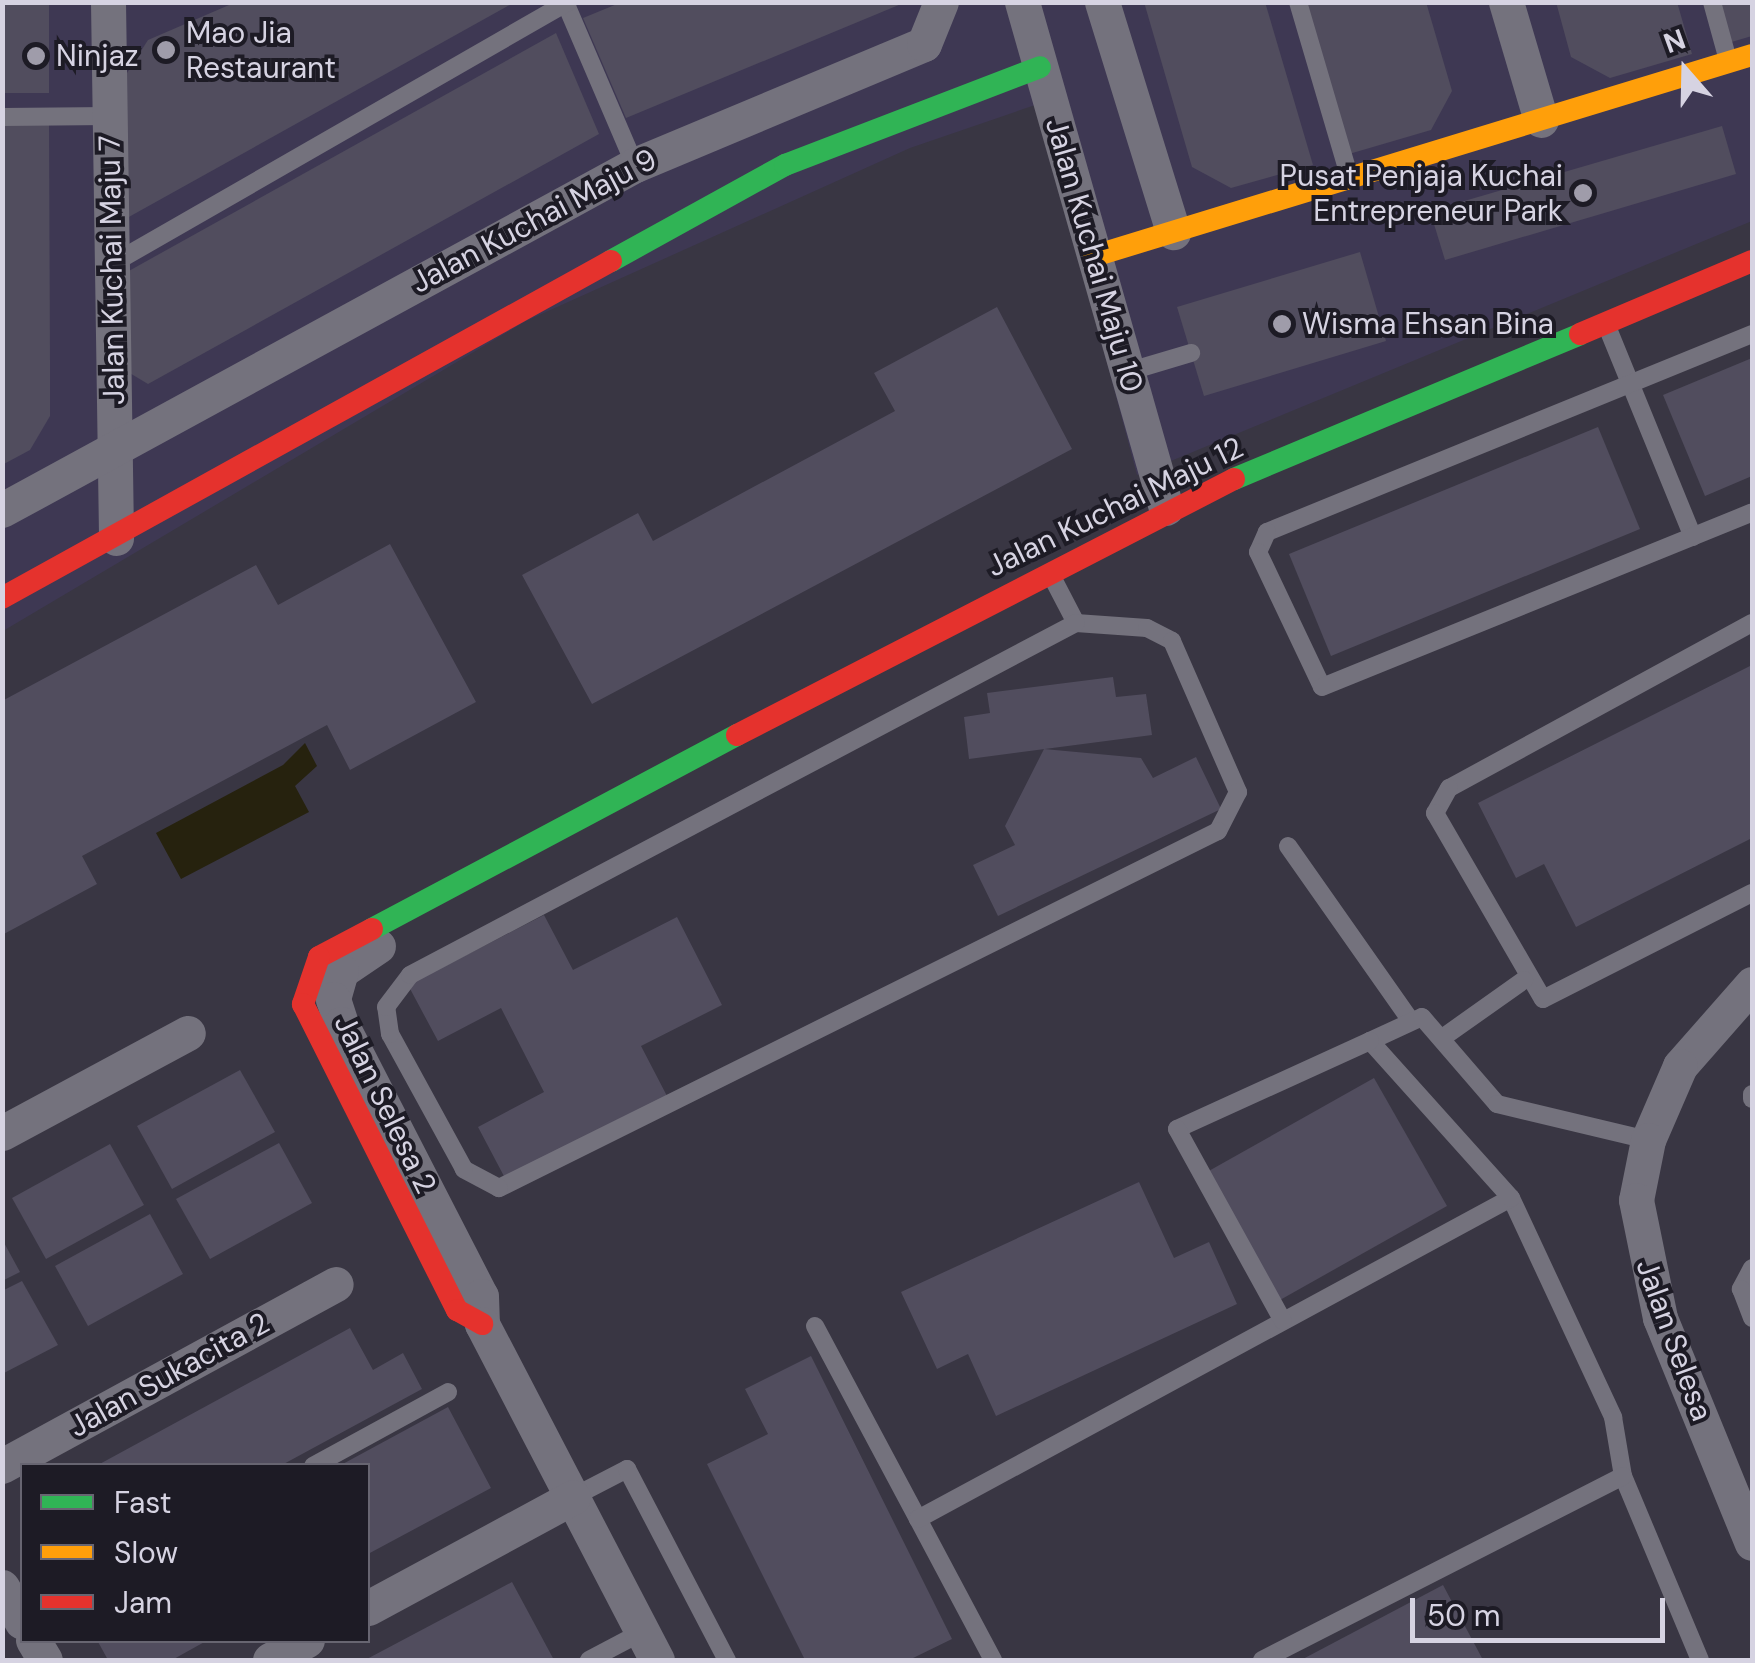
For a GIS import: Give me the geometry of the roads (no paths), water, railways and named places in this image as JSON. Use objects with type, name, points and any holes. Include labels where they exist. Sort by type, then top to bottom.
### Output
[{"type":"street","name":"Jalan Kuchai Maju 9","points":[[2,510],[116,443],[635,165],[924,44],[941,2]]},
{"type":"street","name":"Jalan Kuchai Maju 10","points":[[1022,2],[1166,508]]},
{"type":"street","points":[[1102,2],[1173,232]]},
{"type":"street","points":[[1506,2],[1541,120]]},
{"type":"street","name":"Jalan Kuchai Maju 7","points":[[115,5],[109,116],[116,538]]},
{"type":"street","points":[[1094,256],[1752,55]]},
{"type":"street","points":[[2,598],[785,165],[1040,67]]},
{"type":"street","name":"Jalan Kuchai Maju 12","points":[[526,854],[1166,508],[1752,261]]},
{"type":"street","name":"Jalan Selesa 2","points":[[526,854],[502,883],[355,958],[333,998],[482,1296],[482,1324],[650,1646]]},
{"type":"street","name":"Jalan Selesa","points":[[1752,984],[1680,1066],[1648,1140],[1636,1200],[1642,1258],[1752,1543]]},
{"type":"street","points":[[2,1133],[188,1033]]},
{"type":"street","name":"Jalan Sukacita 2","points":[[2,1466],[336,1284]]},
{"type":"street","points":[[370,1607],[573,1497]]},
{"type":"street","points":[[2,1587],[20,1619]]},
{"type":"street","points":[[270,1660],[301,1643]]},
{"type":"lane","points":[[1298,2],[1350,178]]},
{"type":"lane","points":[[1712,2],[1729,62]]},
{"type":"lane","points":[[112,264],[566,3],[635,165]]},
{"type":"lane","points":[[2,117],[109,116]]},
{"type":"lane","points":[[1605,322],[1694,536]]},
{"type":"lane","points":[[1752,334],[1267,532],[1258,552],[1288,624],[1322,687],[1752,512]]},
{"type":"lane","points":[[1127,372],[1191,353]]},
{"type":"lane","points":[[1048,571],[1076,623]]},
{"type":"lane","points":[[1076,623],[1147,628],[1172,640],[1238,792],[1218,831],[499,1188],[464,1170],[390,1034],[386,1007],[410,976],[1076,623]]},
{"type":"lane","points":[[1752,623],[1441,794],[1438,822],[1524,980],[1543,998],[1562,996],[1752,893]]},
{"type":"lane","points":[[1288,846],[1409,1018],[1445,1036],[1497,1104],[1648,1140]]},
{"type":"lane","points":[[1445,1036],[1524,980]]},
{"type":"lane","points":[[1284,1321],[1177,1129],[1370,1041],[1409,1018]]},
{"type":"lane","points":[[1370,1041],[1511,1198],[1613,1417],[1623,1476],[1700,1660]]},
{"type":"lane","points":[[918,1519],[1511,1198]]},
{"type":"lane","points":[[1752,1268],[1741,1289],[1752,1318]]},
{"type":"lane","points":[[815,1326],[993,1660]]},
{"type":"lane","points":[[319,1463],[448,1392]]},
{"type":"lane","points":[[573,1497],[627,1469],[727,1660]]},
{"type":"lane","points":[[1262,1660],[1623,1476]]},
{"type":"lane","points":[[589,1660],[650,1646]]},
{"type":"place","name":"Mao Jia Restaurant","points":[[166,50]]},
{"type":"place","name":"Ninjaz","points":[[36,56]]},
{"type":"place","name":"Pusat Penjaja Kuchai Entrepreneur Park","points":[[1583,193]]},
{"type":"place","name":"Wisma Ehsan Bina","points":[[1282,324]]}]
